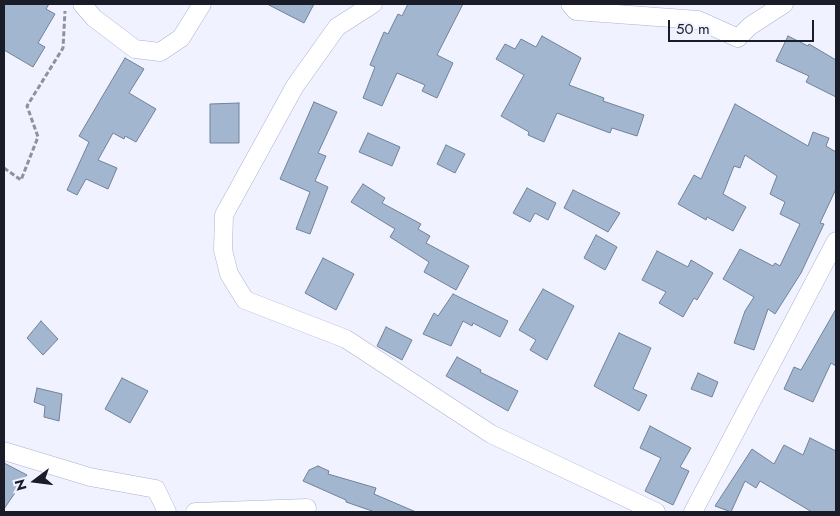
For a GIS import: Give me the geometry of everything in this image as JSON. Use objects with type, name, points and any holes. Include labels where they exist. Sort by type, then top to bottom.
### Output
[{"type":"street","points":[[82,4],[94,18],[135,49],[160,52],[181,38],[202,4]]},
{"type":"street","points":[[373,4],[337,27],[300,79],[224,215],[223,250],[229,274],[245,300],[346,339],[491,434],[656,512]]},
{"type":"street","points":[[570,4],[576,11],[698,20],[738,38],[750,26],[784,4]]},
{"type":"street","points":[[693,512],[836,241]]},
{"type":"street","points":[[4,451],[90,477],[156,489],[167,512]]},
{"type":"street","points":[[195,512],[307,508]]},
{"type":"path","points":[[4,168],[20,180],[38,137],[27,106],[63,48],[66,4]]},
{"type":"building","points":[[4,4],[49,4],[46,9],[55,14],[38,43],[45,47],[33,67],[4,50]]},
{"type":"building","points":[[267,4],[314,4],[304,23]]},
{"type":"building","points":[[408,4],[463,4],[437,55],[453,63],[437,98],[422,91],[425,85],[397,73],[382,106],[363,98],[375,67],[370,65],[384,32],[388,34],[398,14],[402,16]]},
{"type":"building","points":[[542,36],[581,58],[569,85],[604,98],[603,101],[644,115],[637,136],[612,128],[610,133],[557,113],[544,142],[528,135],[529,132],[501,116],[524,75],[496,59],[505,44],[515,49],[521,39],[536,47]]},
{"type":"building","points":[[788,36],[808,46],[809,44],[836,60],[836,97],[806,82],[809,76],[776,61]]},
{"type":"building","points":[[125,58],[144,69],[129,93],[156,109],[136,142],[125,136],[124,139],[113,133],[98,160],[117,168],[108,189],[86,179],[77,195],[67,190],[89,142],[79,136]]},
{"type":"building","points":[[314,102],[337,112],[318,153],[326,156],[315,181],[328,187],[310,234],[296,229],[310,192],[280,179]]},
{"type":"building","points":[[239,103],[239,143],[210,143],[210,104]]},
{"type":"building","points":[[735,104],[808,146],[813,132],[829,138],[826,146],[836,152],[836,189],[820,223],[824,224],[801,273],[775,314],[768,309],[754,350],[734,343],[745,311],[754,297],[723,279],[740,249],[773,266],[775,263],[780,266],[800,224],[780,214],[785,202],[770,194],[777,176],[745,155],[740,168],[734,166],[723,194],[746,207],[733,231],[707,217],[706,220],[678,204],[694,175],[701,179]]},
{"type":"building","points":[[368,133],[400,147],[392,166],[359,152]]},
{"type":"building","points":[[446,145],[465,154],[455,173],[437,164]]},
{"type":"building","points":[[363,184],[385,198],[382,203],[421,224],[418,229],[430,236],[426,243],[469,266],[456,290],[424,272],[429,262],[390,237],[395,229],[351,202]]},
{"type":"building","points":[[527,188],[556,203],[548,220],[535,213],[530,222],[513,213]]},
{"type":"building","points":[[573,190],[620,213],[608,232],[564,208]]},
{"type":"building","points":[[596,235],[617,247],[605,270],[584,258]]},
{"type":"building","points":[[657,251],[688,267],[691,260],[713,273],[697,300],[694,298],[683,317],[659,303],[666,292],[642,280]]},
{"type":"building","points":[[323,258],[354,274],[336,310],[305,293]]},
{"type":"building","points":[[543,289],[574,306],[547,360],[530,350],[536,340],[519,330]]},
{"type":"building","points":[[453,294],[508,321],[500,337],[473,323],[472,326],[463,321],[451,346],[423,334],[434,313],[438,316]]},
{"type":"building","points":[[836,309],[836,366],[831,363],[813,402],[784,389],[794,367],[801,370]]},
{"type":"building","points":[[41,321],[58,339],[43,355],[27,338]]},
{"type":"building","points":[[386,327],[412,340],[402,360],[377,346]]},
{"type":"building","points":[[619,333],[651,348],[633,389],[647,395],[639,411],[594,386]]},
{"type":"building","points":[[457,357],[481,370],[480,372],[518,391],[508,411],[446,376]]},
{"type":"building","points":[[698,373],[718,382],[712,397],[691,389]]},
{"type":"building","points":[[122,378],[148,391],[130,423],[105,409]]},
{"type":"building","points":[[37,388],[62,394],[59,421],[44,417],[45,406],[34,402]]},
{"type":"building","points":[[650,426],[691,448],[680,467],[689,471],[673,505],[645,491],[661,458],[640,448]]},
{"type":"building","points":[[810,438],[836,451],[836,512],[812,512],[760,481],[756,488],[745,481],[731,512],[715,506],[752,449],[774,464],[784,445],[803,455]]},
{"type":"building","points":[[4,463],[27,475],[4,509]]},
{"type":"building","points":[[318,466],[329,471],[328,474],[376,488],[374,494],[416,512],[375,512],[346,502],[346,500],[303,481],[309,470]]}]
